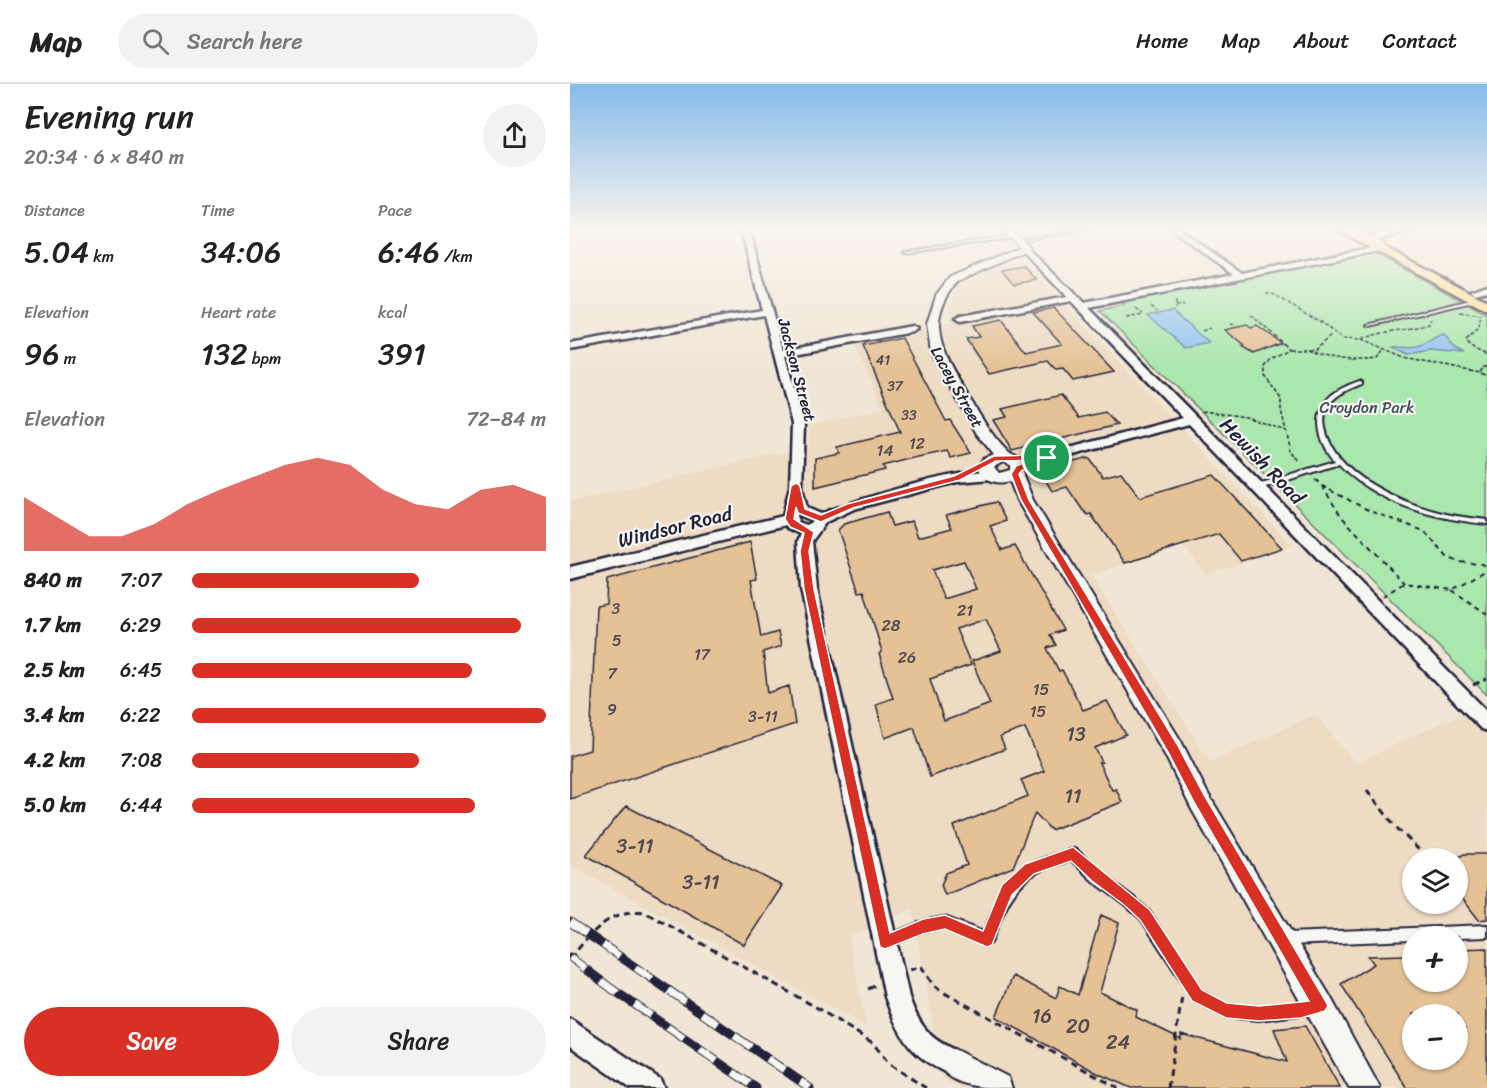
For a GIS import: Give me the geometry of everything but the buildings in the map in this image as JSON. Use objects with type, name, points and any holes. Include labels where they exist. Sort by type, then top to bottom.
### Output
[{"type":"main road","points":[[1439,276],[1479,296]]},
{"type":"street","name":"Jackson Street","points":[[757,276],[798,424],[796,486]]},
{"type":"street","name":"Lacey Street","points":[[959,276],[946,286],[935,314],[932,341],[1002,467]]},
{"type":"street","name":"Hewish Road","points":[[1053,276],[1195,415],[1257,487],[1487,723]]},
{"type":"street","points":[[1083,306],[1236,276]]},
{"type":"street","points":[[960,319],[1074,298]]},
{"type":"street","points":[[570,347],[766,312]]},
{"type":"street","points":[[780,354],[912,329]]},
{"type":"street","points":[[796,486],[789,519],[793,525],[815,525],[850,506],[1002,467],[1047,458],[1195,415]]},
{"type":"street","points":[[1002,467],[1025,500],[1173,748],[1199,800],[1320,1006],[1365,1088]]},
{"type":"street","points":[[796,486],[801,511],[815,525]]},
{"type":"street","name":"Windsor Road","points":[[570,573],[789,519]]},
{"type":"street","points":[[815,525],[804,551],[809,589],[897,997],[910,1029],[923,1046],[997,1088]]},
{"type":"street","points":[[570,1031],[651,1088]]},
{"type":"lane","points":[[1370,325],[1479,296]]},
{"type":"lane","points":[[1360,383],[1340,391],[1327,402],[1321,413],[1323,435],[1339,462],[1357,478],[1412,505],[1437,514],[1487,522]]},
{"type":"lane","points":[[1257,487],[1339,462]]},
{"type":"lane","points":[[885,942],[923,926],[945,922],[987,939],[1007,890],[1030,869],[1073,854],[1097,877],[1129,900],[1145,915],[1197,995],[1226,1011],[1259,1014],[1320,1006]]},
{"type":"lane","points":[[1281,940],[1487,932]]},
{"type":"path","points":[[1266,293],[1275,295],[1322,323],[1342,339],[1361,340],[1404,358],[1487,376]]},
{"type":"path","points":[[1175,301],[1174,309],[1183,305]]},
{"type":"path","points":[[1151,306],[1156,311]]},
{"type":"path","points":[[1447,306],[1462,315],[1481,316],[1479,328],[1466,341],[1470,347],[1487,355]]},
{"type":"path","points":[[1126,318],[1143,314],[1136,309]]},
{"type":"path","points":[[1361,340],[1374,334],[1402,332],[1429,324],[1432,310]]},
{"type":"path","points":[[1251,315],[1285,343],[1289,349]]},
{"type":"path","points":[[1230,324],[1235,325]]},
{"type":"path","points":[[1202,331],[1210,328]]},
{"type":"path","points":[[1333,334],[1315,349],[1289,349],[1279,353],[1265,368],[1265,376],[1281,399],[1291,451],[1306,472],[1322,486],[1370,511],[1424,531],[1447,557],[1459,562],[1482,564],[1487,569],[1452,590]]},
{"type":"path","points":[[1306,349],[1336,359],[1353,360],[1377,359],[1384,350]]},
{"type":"path","points":[[1480,373],[1483,367],[1487,367]]},
{"type":"path","points":[[1195,415],[1246,417],[1286,431]]},
{"type":"path","points":[[1322,486],[1341,516],[1404,583],[1452,590],[1487,614]]},
{"type":"path","points":[[1383,596],[1404,583]]},
{"type":"path","points":[[1367,790],[1395,826],[1417,848]]},
{"type":"path","points":[[570,959],[610,917],[634,909],[645,912],[814,1006],[873,1043],[889,1064],[926,1088]]},
{"type":"path","points":[[921,966],[933,985],[941,991],[1118,1088]]},
{"type":"path","points":[[1168,1088],[1183,993],[1189,983]]},
{"type":"shaded area","points":[[975,276],[1038,276],[1293,546],[1206,574],[1183,545],[1091,575],[1210,762],[1315,715],[1356,763],[1487,702],[1487,1088],[959,1088],[943,1079],[912,909],[849,937],[866,1026],[570,865],[570,502],[809,447],[810,426],[883,408],[854,344],[949,324],[953,294],[966,280]]},
{"type":"green space","name":"Croydon Park","points":[[1259,276],[1416,276],[1487,315],[1487,695],[1100,311],[1124,306],[1122,303]]},
{"type":"water","points":[[1173,310],[1209,343],[1186,348],[1148,315]]},
{"type":"water","points":[[1444,335],[1454,348],[1464,354],[1431,351],[1408,355],[1393,347],[1417,347]]},
{"type":"railway","points":[[570,922],[810,1088]]},
{"type":"railway","points":[[570,957],[612,989],[756,1088]]},
{"type":"route","points":[[994,458],[1047,458],[1019,468],[1015,474],[1025,500],[1173,748],[1199,800],[1320,1006],[1259,1014],[1226,1011],[1197,995],[1145,915],[1129,900],[1097,877],[1073,854],[1044,862],[1030,869],[1007,890],[987,939],[945,922],[923,926],[885,942],[809,589],[804,551],[809,532],[793,525],[789,519],[796,486],[801,511],[821,519],[834,511],[850,506],[957,478],[987,464],[994,458]]}]
